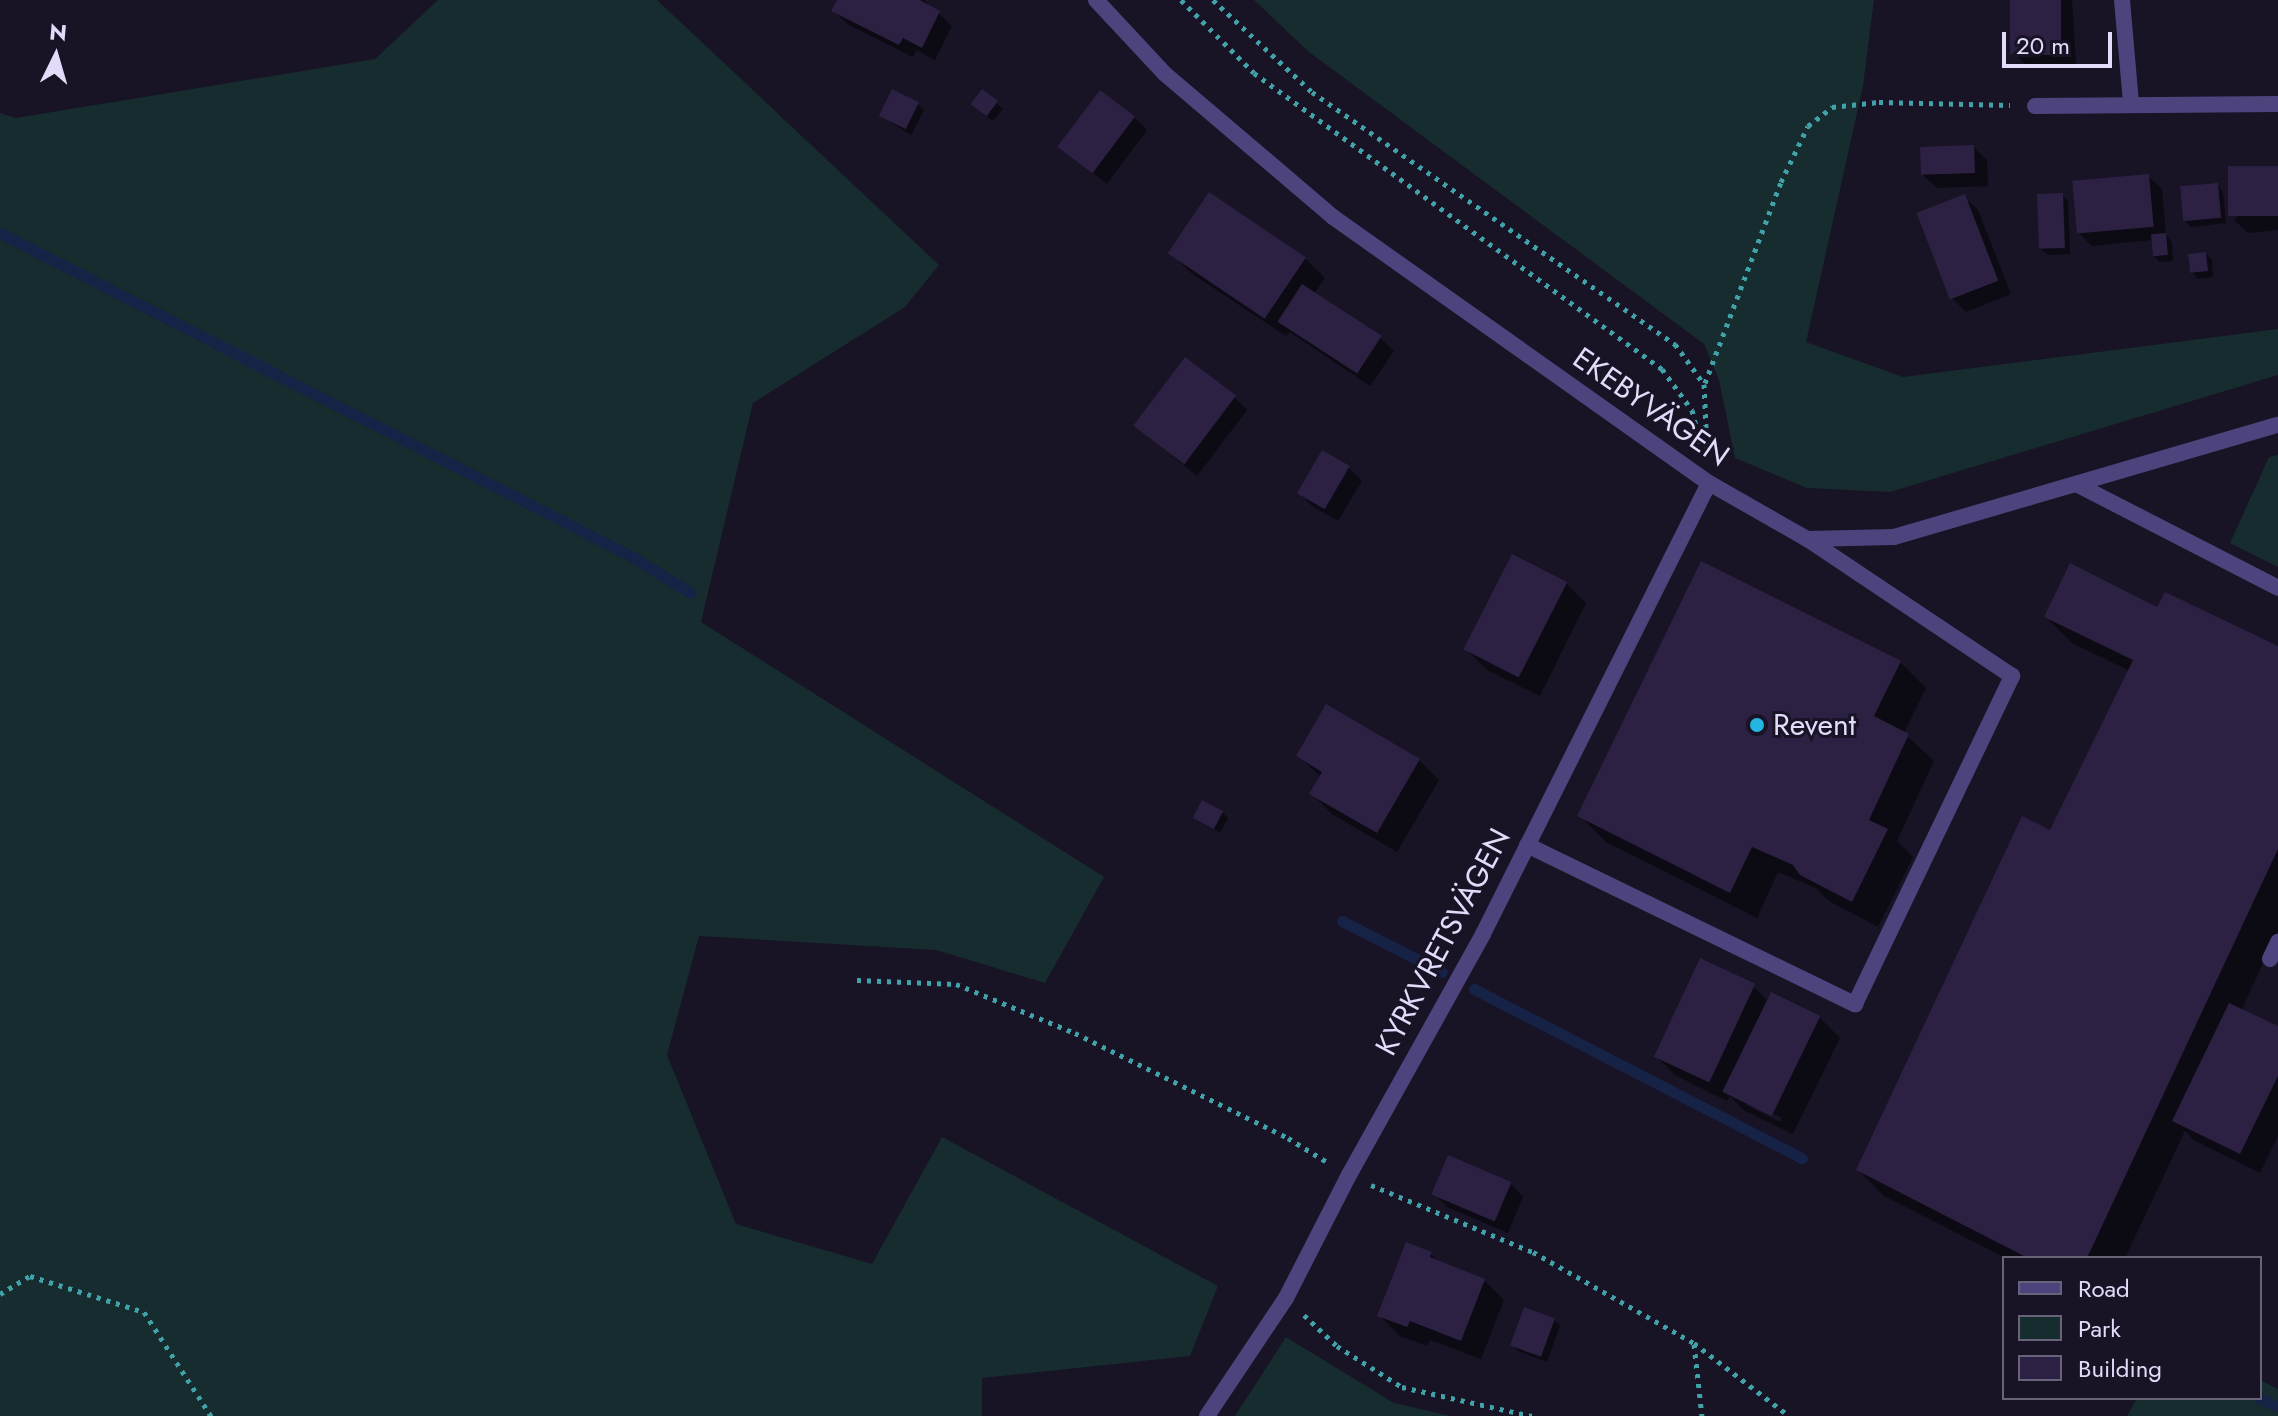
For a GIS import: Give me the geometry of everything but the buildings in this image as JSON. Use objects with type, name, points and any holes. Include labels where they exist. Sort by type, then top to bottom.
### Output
[{"type":"street","name":"EKEBYVÄGEN","points":[[1096,0],[1165,74],[1333,217],[1709,483],[1807,539],[2012,676],[1855,1004],[1527,845]]},
{"type":"street","points":[[2122,0],[2131,103]]},
{"type":"street","points":[[2035,106],[2278,104]]},
{"type":"street","points":[[1807,539],[1894,537],[2278,425]]},
{"type":"street","name":"KYRKVRETSVÄGEN","points":[[1207,1416],[1286,1298],[1349,1175],[1483,934],[1709,483]]},
{"type":"street","points":[[2078,485],[2278,588]]},
{"type":"street","points":[[2270,959],[2278,942]]},
{"type":"path","points":[[1181,0],[1254,73],[1662,369],[1692,410],[1701,445]]},
{"type":"path","points":[[1213,0],[1312,92],[1675,344],[1704,384]]},
{"type":"path","points":[[1709,483],[1704,384],[1781,182],[1808,126],[1832,107],[1879,102],[2035,106]]},
{"type":"path","points":[[0,1294],[30,1276],[144,1312],[211,1416]]},
{"type":"path","points":[[1286,1298],[1337,1346],[1402,1387],[1532,1416]]},
{"type":"path","points":[[1694,1343],[1702,1416]]},
{"type":"green space","points":[[438,0],[657,0],[939,265],[905,307],[753,403],[701,622],[1104,877],[1045,983],[936,950],[699,936],[667,1055],[736,1224],[872,1264],[942,1137],[1218,1286],[1190,1356],[982,1378],[982,1416],[0,1416],[0,113],[16,118],[375,59]]},
{"type":"green space","points":[[1254,0],[1874,0],[1863,86],[1806,342],[1903,377],[2278,329],[2278,375],[1890,492],[1807,488],[1735,458],[1719,380],[1704,344],[1309,52]]},
{"type":"green space","points":[[2278,455],[2278,567],[2230,543],[2269,457]]},
{"type":"green space","points":[[1286,1337],[1394,1403],[1451,1416],[1235,1416]]},
{"type":"green space","points":[[2262,1381],[2278,1389],[2278,1416],[2127,1416],[2136,1400],[2262,1400]]},
{"type":"waterway","points":[[0,233],[631,556],[691,593]]},
{"type":"waterway","points":[[1342,921],[1442,972]]},
{"type":"waterway","points":[[1474,989],[1802,1158]]},
{"type":"waterway","points":[[2262,1399],[2278,1407]]},
{"type":"place","name":"Revent","points":[[1757,725]]}]
